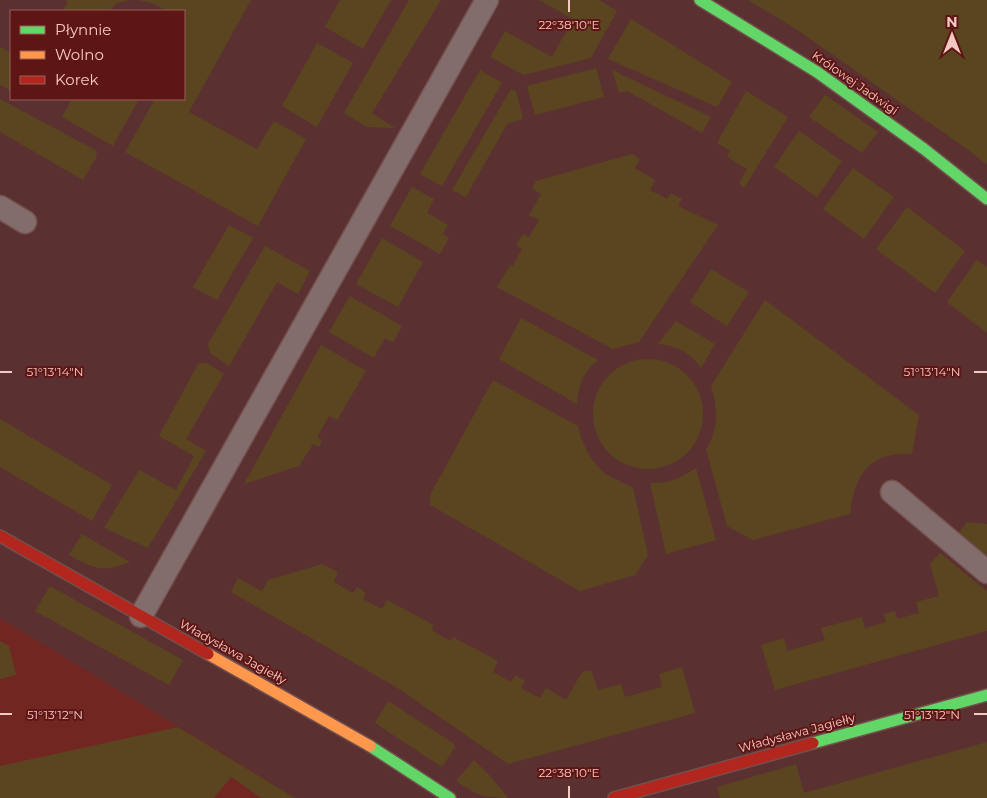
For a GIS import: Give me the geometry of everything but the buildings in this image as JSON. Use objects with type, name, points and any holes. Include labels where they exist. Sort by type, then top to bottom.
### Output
[{"type":"street","name":"Królowej Jadwigi","points":[[700,0],[817,72],[924,149],[987,199]]},
{"type":"street","name":"Władysława Jagiełły","points":[[0,536],[352,735],[450,798]]},
{"type":"street","name":"Władysława Jagiełły","points":[[614,798],[987,695]]},
{"type":"lane","points":[[141,616],[487,0]]},
{"type":"lane","points":[[0,207],[25,222]]},
{"type":"lane","points":[[892,492],[987,572]]},
{"type":"shaded area","points":[[65,0],[130,0],[117,3],[110,10],[64,10],[68,2]]},
{"type":"shaded area","points":[[139,0],[251,0],[189,112],[257,149],[274,121],[306,139],[258,226],[125,152],[154,100],[185,100],[185,10],[164,10],[155,4]]},
{"type":"shaded area","points":[[340,0],[391,0],[363,49],[325,27]]},
{"type":"shaded area","points":[[409,0],[441,0],[372,113],[395,128],[367,127],[344,113]]},
{"type":"shaded area","points":[[539,0],[599,0],[617,11],[591,58],[524,75],[490,57],[505,31],[552,57],[573,19]]},
{"type":"shaded area","points":[[748,0],[987,0],[987,165],[796,29]]},
{"type":"shaded area","points":[[631,19],[732,82],[717,107],[608,59]]},
{"type":"shaded area","points":[[317,43],[353,63],[317,127],[282,106]]},
{"type":"shaded area","points":[[0,47],[10,52],[10,90],[0,85]]},
{"type":"shaded area","points":[[596,68],[604,97],[535,115],[527,86]]},
{"type":"shaded area","points":[[480,70],[502,83],[442,186],[420,174]]},
{"type":"shaded area","points":[[612,70],[711,117],[702,133],[627,91],[619,93]]},
{"type":"shaded area","points":[[511,89],[516,91],[523,119],[507,124],[466,197],[452,190]]},
{"type":"shaded area","points":[[746,91],[788,117],[744,188],[739,183],[747,169],[727,157],[730,151],[717,143]]},
{"type":"shaded area","points":[[825,95],[878,132],[862,153],[809,117]]},
{"type":"shaded area","points":[[0,99],[97,151],[96,158],[83,180],[0,132]]},
{"type":"shaded area","points":[[71,100],[138,100],[113,146],[62,117]]},
{"type":"shaded area","points":[[799,131],[842,161],[817,197],[774,167]]},
{"type":"shaded area","points":[[632,154],[640,159],[635,168],[655,180],[650,190],[667,199],[671,193],[682,199],[678,206],[718,225],[639,342],[613,349],[497,287],[510,265],[513,266],[522,249],[516,245],[523,234],[529,237],[539,220],[529,215],[541,194],[532,189],[536,181]]},
{"type":"shaded area","points":[[853,168],[894,197],[864,239],[823,209]]},
{"type":"shaded area","points":[[412,187],[434,199],[427,213],[448,225],[443,234],[449,238],[440,254],[390,226]]},
{"type":"shaded area","points":[[907,207],[965,251],[935,293],[876,249]]},
{"type":"shaded area","points":[[229,225],[253,238],[217,300],[193,287]]},
{"type":"shaded area","points":[[382,238],[423,262],[398,307],[356,284]]},
{"type":"shaded area","points":[[265,246],[310,271],[298,294],[277,282],[229,366],[210,353],[208,344]]},
{"type":"shaded area","points":[[977,260],[987,267],[987,333],[947,302]]},
{"type":"shaded area","points":[[711,269],[749,292],[727,326],[690,302]]},
{"type":"shaded area","points":[[350,296],[402,326],[393,342],[385,338],[374,358],[329,332]]},
{"type":"shaded area","points":[[765,300],[919,415],[912,454],[897,454],[885,457],[867,468],[860,477],[856,487],[850,514],[753,540],[727,526],[706,449],[713,434],[716,418],[711,386]]},
{"type":"shaded area","points":[[521,318],[598,360],[582,380],[577,404],[499,359]]},
{"type":"shaded area","points":[[676,321],[715,344],[701,368],[688,354],[671,346],[658,344]]},
{"type":"shaded area","points":[[321,345],[366,371],[337,420],[329,416],[317,437],[322,440],[319,447],[313,444],[299,466],[244,484]]},
{"type":"shaded area","points":[[648,359],[669,363],[687,375],[699,393],[703,414],[699,435],[687,453],[669,465],[648,469],[627,465],[609,453],[597,435],[593,414],[597,393],[609,375],[627,363]]},
{"type":"shaded area","points":[[207,363],[224,374],[186,439],[206,451],[148,548],[104,528],[139,470],[176,490],[194,456],[159,436],[198,364]]},
{"type":"shaded area","points":[[493,380],[578,426],[585,448],[599,467],[611,477],[633,487],[648,555],[635,575],[580,591],[430,505],[430,495]]},
{"type":"shaded area","points":[[0,419],[112,485],[92,521],[0,467]]},
{"type":"shaded area","points":[[696,468],[716,540],[666,554],[650,483],[674,480]]},
{"type":"shaded area","points":[[967,522],[987,524],[987,557],[958,534]]},
{"type":"shaded area","points":[[82,534],[130,562],[112,568],[99,568],[69,555]]},
{"type":"shaded area","points":[[940,553],[987,591],[987,631],[775,690],[761,645],[784,638],[787,651],[825,640],[821,628],[862,617],[865,628],[886,622],[884,614],[895,611],[897,619],[919,613],[916,602],[939,596],[930,564]]},
{"type":"shaded area","points":[[322,564],[338,572],[334,582],[353,593],[357,587],[366,593],[363,599],[382,609],[387,600],[434,625],[431,630],[450,641],[453,637],[498,661],[493,672],[511,682],[515,675],[525,681],[521,688],[540,698],[546,688],[566,700],[582,672],[591,670],[598,690],[621,684],[625,697],[662,687],[659,674],[682,667],[695,713],[508,764],[396,687],[231,592],[238,578],[262,591],[268,580]]},
{"type":"shaded area","points":[[50,586],[183,660],[169,685],[35,611]]},
{"type":"shaded area","points":[[0,618],[240,764],[295,798],[0,798]]},
{"type":"shaded area","points":[[0,641],[9,646],[16,675],[0,679]]},
{"type":"shaded area","points":[[388,701],[453,743],[455,747],[442,767],[375,723]]},
{"type":"shaded area","points":[[178,727],[295,798],[261,798],[231,777],[214,798],[0,798],[0,766]]},
{"type":"shaded area","points":[[987,742],[987,798],[720,798],[717,787],[796,764],[804,793]]},
{"type":"shaded area","points":[[474,760],[508,798],[480,795],[456,781]]},
{"type":"traffic: fast","points":[[700,0],[817,72],[924,149],[987,199]]},
{"type":"traffic: fast","points":[[813,743],[987,695]]},
{"type":"traffic: fast","points":[[370,746],[450,798]]},
{"type":"traffic: slow","points":[[208,654],[370,746]]},
{"type":"traffic: jam","points":[[0,536],[208,654]]},
{"type":"traffic: jam","points":[[614,798],[813,743]]}]
